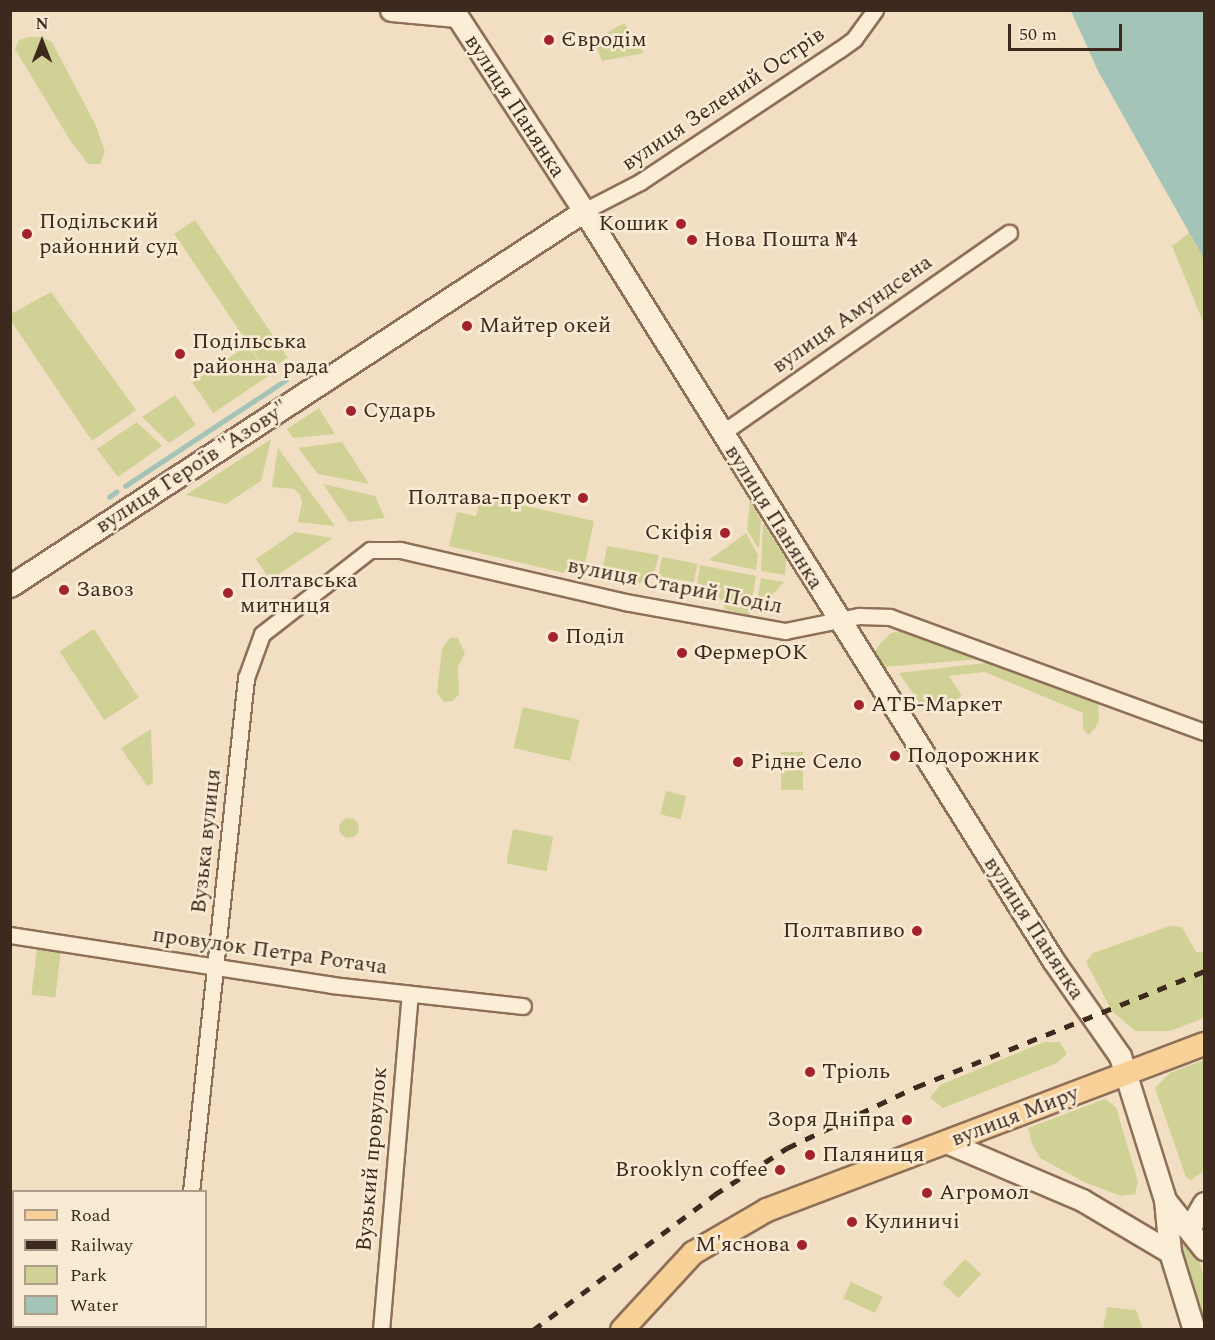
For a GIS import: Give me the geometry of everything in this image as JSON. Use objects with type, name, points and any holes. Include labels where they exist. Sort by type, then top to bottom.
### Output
[{"type":"main road","name":"вулиця Панянка","points":[[391,10],[455,13],[584,211],[1053,960],[1120,1056],[1166,1200]]},
{"type":"main road","name":"вулиця Героїв \"Азову\"","points":[[10,586],[584,211]]},
{"type":"main road","name":"вулиця Миру","points":[[622,1329],[693,1253],[767,1210],[1204,1044]]},
{"type":"main road","points":[[946,1142],[1082,1200],[1170,1252]]},
{"type":"main road","points":[[1166,1200],[1204,1249]]},
{"type":"main road","points":[[1166,1200],[1170,1252],[1194,1329]]},
{"type":"main road","points":[[1189,1229],[1204,1203]]},
{"type":"street","name":"вулиця Зелений Острів","points":[[584,211],[640,182],[847,44],[875,10]]},
{"type":"street","name":"вулиця Амундсена","points":[[722,433],[1009,233]]},
{"type":"street","name":"вулиця Старий Поділ","points":[[370,550],[400,550],[625,602],[785,631],[876,615],[891,618],[1204,732]]},
{"type":"street","name":"Вузька вулиця","points":[[191,1190],[246,678],[262,634],[370,550]]},
{"type":"street","name":"провулок Петра Ротача","points":[[10,935],[410,994],[523,1006]]},
{"type":"street","name":"Вузький провулок","points":[[381,1329],[410,994]]},
{"type":"green space","points":[[624,23],[644,53],[602,61],[594,40]]},
{"type":"green space","points":[[41,37],[52,42],[96,126],[105,152],[100,164],[88,164],[70,140],[15,49],[19,40]]},
{"type":"green space","points":[[195,220],[288,358],[267,372],[174,234]]},
{"type":"green space","points":[[1189,233],[1204,259],[1204,324],[1172,246]]},
{"type":"green space","points":[[51,292],[136,410],[92,441],[11,321],[11,314]]},
{"type":"green space","points":[[248,345],[269,376],[213,413],[192,382]]},
{"type":"green space","points":[[175,395],[196,425],[169,443],[142,417]]},
{"type":"green space","points":[[319,408],[335,434],[293,438],[287,429]]},
{"type":"green space","points":[[137,422],[162,446],[118,477],[97,449]]},
{"type":"green space","points":[[271,439],[261,481],[226,504],[186,495]]},
{"type":"green space","points":[[342,442],[369,484],[318,474],[298,448]]},
{"type":"green space","points":[[278,448],[335,526],[298,522],[302,503],[300,495],[294,489],[272,487]]},
{"type":"green space","points":[[323,484],[375,496],[385,518],[349,522]]},
{"type":"green space","points":[[481,496],[594,521],[582,577],[449,546],[457,512],[476,516]]},
{"type":"green space","points":[[750,501],[761,520],[759,549],[747,530]]},
{"type":"green space","points":[[763,523],[786,559],[785,575],[761,571]]},
{"type":"green space","points":[[295,532],[333,538],[270,580],[256,559]]},
{"type":"green space","points":[[746,533],[758,555],[756,570],[709,560]]},
{"type":"green space","points":[[607,546],[659,555],[653,575],[633,587],[601,577]]},
{"type":"green space","points":[[662,557],[697,564],[694,583],[658,576]]},
{"type":"green space","points":[[700,565],[756,576],[750,615],[726,610],[714,588],[697,584]]},
{"type":"green space","points":[[761,578],[784,582],[755,613]]},
{"type":"green space","points":[[94,629],[139,698],[104,720],[60,651]]},
{"type":"green space","points":[[900,631],[980,659],[884,667],[875,653],[878,646],[891,633]]},
{"type":"green space","points":[[457,637],[465,653],[458,667],[459,694],[453,701],[444,702],[437,693],[442,648],[450,638]]},
{"type":"green space","points":[[994,662],[1098,702],[1099,722],[1089,735],[1083,729],[1083,713],[985,672],[949,676],[962,696],[928,715],[899,673]]},
{"type":"green space","points":[[523,707],[580,720],[570,761],[514,748]]},
{"type":"green space","points":[[151,729],[153,783],[147,786],[121,748]]},
{"type":"green space","points":[[781,752],[803,752],[803,790],[781,790]]},
{"type":"green space","points":[[666,791],[686,796],[681,819],[660,814]]},
{"type":"green space","points":[[349,818],[356,821],[359,828],[356,835],[349,838],[342,835],[339,828],[342,821]]},
{"type":"green space","points":[[513,829],[553,837],[547,871],[506,863]]},
{"type":"green space","points":[[1170,926],[1182,927],[1196,952],[1204,952],[1204,1018],[1170,1031],[1135,1031],[1112,1011],[1086,962],[1093,953]]},
{"type":"green space","points":[[37,949],[61,952],[55,998],[31,995]]},
{"type":"green space","points":[[1044,1042],[1060,1042],[1067,1054],[1057,1063],[943,1108],[930,1098],[940,1085]]},
{"type":"green space","points":[[1204,1060],[1204,1171],[1191,1180],[1186,1177],[1155,1088],[1170,1073]]},
{"type":"green space","points":[[1105,1099],[1116,1107],[1138,1182],[1135,1194],[1121,1196],[1084,1182],[1040,1158],[1032,1144],[1028,1128]]},
{"type":"green space","points":[[1185,1242],[1197,1253],[1204,1277],[1204,1318],[1181,1248]]},
{"type":"green space","points":[[965,1259],[981,1274],[959,1298],[942,1283]]},
{"type":"green space","points":[[851,1282],[883,1297],[875,1313],[843,1298]]},
{"type":"green space","points":[[1107,1307],[1136,1310],[1143,1329],[1103,1329]]},
{"type":"water","points":[[1071,11],[1204,11],[1204,259],[1098,71]]},
{"type":"waterway","points":[[125,486],[287,379]]},
{"type":"waterway","points":[[109,497],[116,492]]},
{"type":"railway","points":[[533,1330],[714,1195],[787,1148],[916,1087],[1204,971]]},
{"type":"place","name":"Євродім","points":[[549,40]]},
{"type":"place","name":"Кошик","points":[[681,224]]},
{"type":"place","name":"Подільский районний суд","points":[[27,234]]},
{"type":"place","name":"Нова Пошта №4","points":[[692,240]]},
{"type":"place","name":"Майтер окей","points":[[467,326]]},
{"type":"place","name":"Подільська районна рада","points":[[180,354]]},
{"type":"place","name":"Сударь","points":[[351,411]]},
{"type":"place","name":"Полтава-проект","points":[[583,498]]},
{"type":"place","name":"Скіфія","points":[[725,533]]},
{"type":"place","name":"Завоз","points":[[64,590]]},
{"type":"place","name":"Полтавська митниця","points":[[228,593]]},
{"type":"place","name":"Поділ","points":[[553,637]]},
{"type":"place","name":"ФермерОК","points":[[682,653]]},
{"type":"place","name":"АТБ-Маркет","points":[[859,705]]},
{"type":"place","name":"Подорожник","points":[[895,756]]},
{"type":"place","name":"Рідне Село","points":[[738,762]]},
{"type":"place","name":"Полтавпиво","points":[[917,931]]},
{"type":"place","name":"Тріоль","points":[[810,1072]]},
{"type":"place","name":"Зоря Дніпра","points":[[907,1120]]},
{"type":"place","name":"Паляниця","points":[[810,1155]]},
{"type":"place","name":"Brooklyn coffee","points":[[780,1170]]},
{"type":"place","name":"Агромол","points":[[927,1193]]},
{"type":"place","name":"Кулиничі","points":[[852,1222]]},
{"type":"place","name":"М'яснова","points":[[802,1245]]}]
